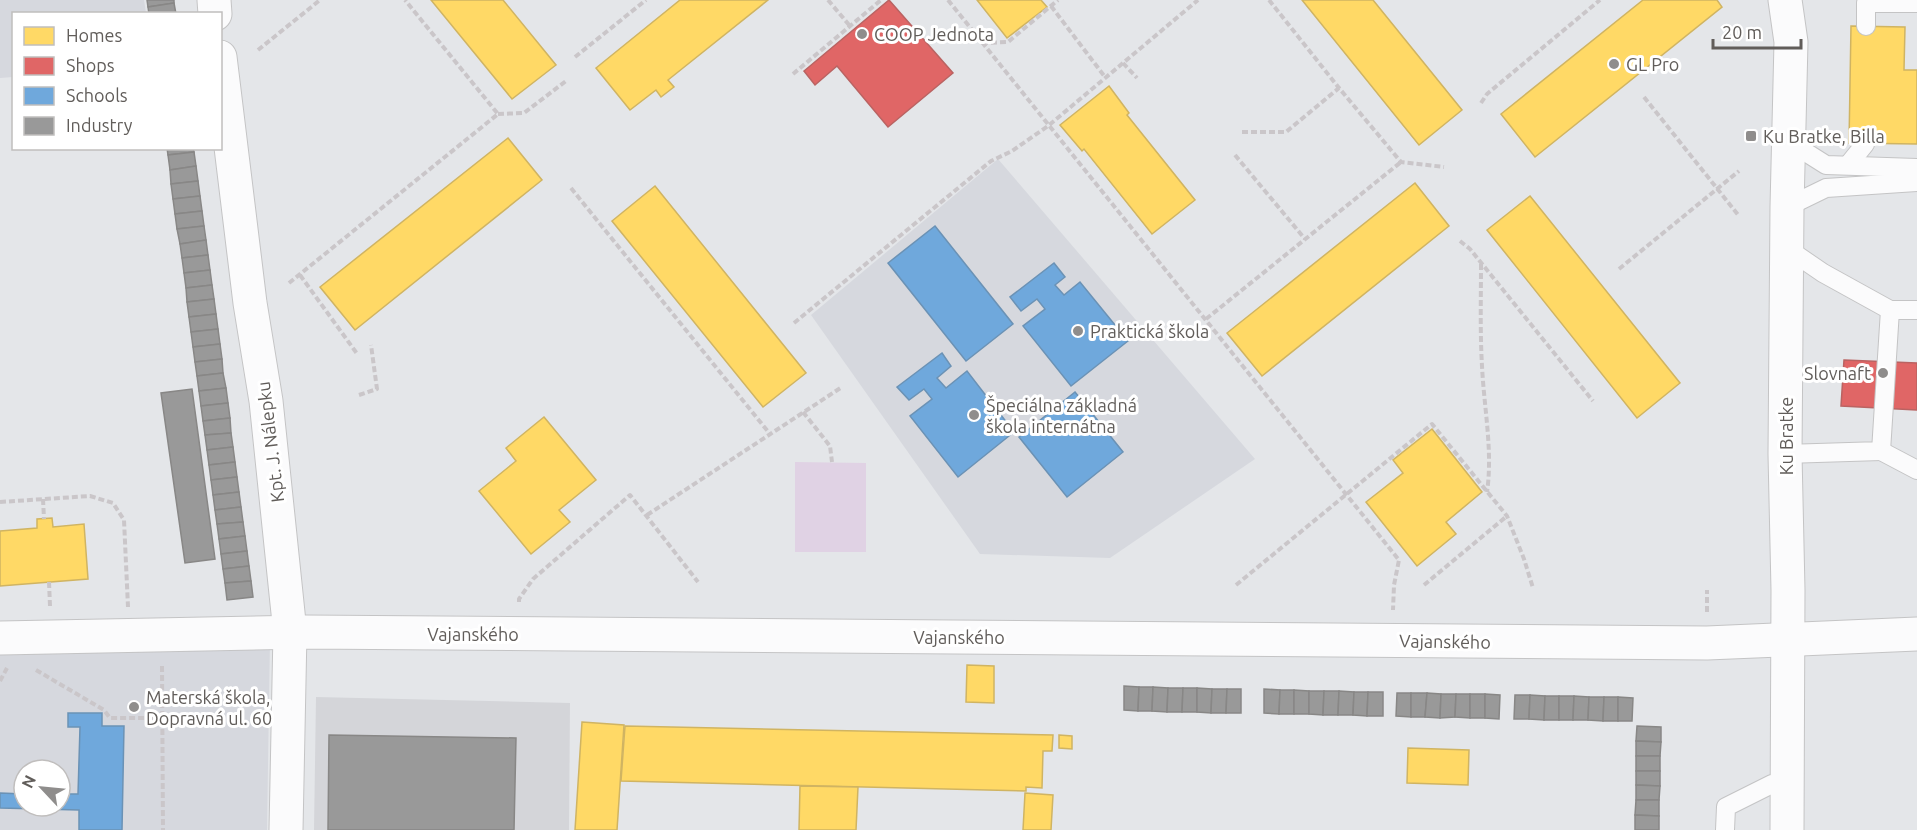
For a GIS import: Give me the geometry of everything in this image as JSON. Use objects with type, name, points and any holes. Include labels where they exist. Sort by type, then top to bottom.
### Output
[{"type":"street","name":"Ku Bratke","points":[[1785,0],[1791,42]]},
{"type":"street","name":"Ku Bratke","points":[[1787,830],[1788,640],[1785,454],[1787,207],[1791,42],[1799,0]]},
{"type":"street","name":"Kpt. J. Nálepku","points":[[222,73],[250,303],[266,401],[290,632],[286,830]]},
{"type":"street","name":"Vajanského","points":[[0,638],[290,632],[1696,643],[1917,634]]},
{"type":"lane","points":[[1866,26],[1866,3],[1917,3]]},
{"type":"lane","points":[[1788,141],[1826,165],[1917,168]]},
{"type":"lane","points":[[1848,165],[1865,144]]},
{"type":"lane","points":[[1787,207],[1826,188],[1917,182]]},
{"type":"lane","points":[[1788,249],[1823,273],[1890,310],[1917,310]]},
{"type":"lane","points":[[1881,451],[1890,310]]},
{"type":"lane","points":[[1785,454],[1881,451],[1917,470]]},
{"type":"lane","points":[[1725,830],[1726,807],[1772,784],[1787,784]]},
{"type":"path","points":[[258,50],[320,0]]},
{"type":"path","points":[[405,0],[498,114]]},
{"type":"path","points":[[575,57],[646,0]]},
{"type":"path","points":[[828,0],[850,26]]},
{"type":"path","points":[[793,74],[882,0]]},
{"type":"path","points":[[948,0],[1399,560],[1394,585]]},
{"type":"path","points":[[982,43],[1008,42],[1058,0]]},
{"type":"path","points":[[794,323],[991,161],[1012,151],[1048,126],[1198,0]]},
{"type":"path","points":[[1269,0],[1401,162],[1444,167]]},
{"type":"path","points":[[1481,103],[1487,94],[1600,0]]},
{"type":"path","points":[[1051,6],[1105,77]]},
{"type":"path","points":[[1124,63],[1137,78]]},
{"type":"path","points":[[289,283],[498,114],[524,113],[567,81]]},
{"type":"path","points":[[1242,132],[1286,132],[1339,88]]},
{"type":"path","points":[[1644,97],[1739,216]]},
{"type":"path","points":[[1235,155],[1305,238]]},
{"type":"path","points":[[1206,319],[1401,162]]},
{"type":"path","points":[[1619,269],[1739,171]]},
{"type":"path","points":[[571,188],[770,434]]},
{"type":"path","points":[[1460,241],[1470,249],[1593,401]]},
{"type":"path","points":[[1481,264],[1481,365],[1490,477],[1487,492]]},
{"type":"path","points":[[300,275],[358,355]]},
{"type":"path","points":[[359,395],[377,389],[371,345]]},
{"type":"path","points":[[647,515],[842,387]]},
{"type":"path","points":[[803,412],[830,446],[832,462]]},
{"type":"path","points":[[1236,585],[1432,424],[1507,516],[1533,588]]},
{"type":"path","points":[[521,635],[519,599],[533,579],[630,495],[698,582]]},
{"type":"path","points":[[0,502],[90,496],[113,503],[124,520],[129,636]]},
{"type":"path","points":[[43,499],[44,519]]},
{"type":"path","points":[[1424,585],[1507,516]]},
{"type":"path","points":[[50,582],[50,596]]},
{"type":"path","points":[[1707,590],[1707,618]]},
{"type":"path","points":[[162,635],[163,830]]},
{"type":"path","points":[[33,668],[104,710],[110,718],[162,718]]},
{"type":"shaded area","points":[[0,0],[144,0],[146,12],[12,12],[12,77],[0,78]]},
{"type":"shaded area","points":[[998,159],[1255,459],[1110,558],[980,554],[811,315]]},
{"type":"shaded area","points":[[795,462],[866,463],[866,552],[795,552]]},
{"type":"shaded area","name":"Materská škola, Dopravná ul. 60","points":[[270,639],[267,830],[0,830],[0,645]]},
{"type":"shaded area","points":[[316,697],[570,703],[569,830],[314,830]]},
{"type":"building: Homes","points":[[431,0],[503,0],[556,65],[512,99]]},
{"type":"building: Homes","points":[[680,0],[768,0],[668,80],[674,87],[661,97],[656,90],[630,110],[596,68]]},
{"type":"building: Homes","points":[[977,0],[1041,0],[1047,7],[1007,38]]},
{"type":"building: Homes","points":[[1302,0],[1373,0],[1462,110],[1419,145]]},
{"type":"building: Homes","points":[[1643,0],[1717,0],[1722,7],[1535,157],[1501,114]]},
{"type":"building: Homes","points":[[1851,26],[1905,27],[1904,70],[1917,70],[1917,144],[1849,143]]},
{"type":"building: Homes","points":[[1109,86],[1129,113],[1127,115],[1195,200],[1152,234],[1084,149],[1082,151],[1060,125]]},
{"type":"building: Homes","points":[[508,138],[542,180],[355,330],[320,287]]},
{"type":"building: Homes","points":[[1415,183],[1449,226],[1262,376],[1227,333]]},
{"type":"building: Homes","points":[[655,186],[806,373],[763,407],[612,221]]},
{"type":"building: Homes","points":[[1530,196],[1680,383],[1637,418],[1487,230]]},
{"type":"building: Homes","points":[[544,417],[596,480],[559,510],[570,522],[531,554],[479,491],[516,461],[506,448]]},
{"type":"building: Homes","points":[[1432,429],[1482,492],[1446,522],[1456,534],[1417,566],[1366,502],[1403,473],[1393,460]]},
{"type":"building: Homes","points":[[52,518],[53,527],[84,524],[88,579],[0,586],[0,531],[37,528],[37,519]]},
{"type":"building: Homes","points":[[967,665],[994,666],[994,703],[966,702]]},
{"type":"building: Homes","points":[[582,722],[624,725],[617,830],[575,830]]},
{"type":"building: Homes","points":[[625,726],[1053,735],[1052,751],[1043,751],[1042,788],[1026,787],[1026,791],[621,781]]},
{"type":"building: Homes","points":[[1059,735],[1072,736],[1072,749],[1059,748]]},
{"type":"building: Homes","points":[[1408,748],[1469,750],[1468,785],[1407,783]]},
{"type":"building: Homes","points":[[800,786],[858,787],[856,830],[799,830]]},
{"type":"building: Homes","points":[[1025,793],[1053,795],[1051,830],[1023,830]]},
{"type":"building: Shops","points":[[889,0],[953,73],[888,127],[837,66],[815,85],[804,71]]},
{"type":"building: Shops","points":[[1844,360],[1917,363],[1917,410],[1841,406]]},
{"type":"building: Schools","points":[[935,226],[1013,324],[966,361],[888,263]]},
{"type":"building: Schools","points":[[1054,263],[1065,277],[1055,285],[1064,295],[1080,282],[1128,341],[1071,386],[1023,326],[1045,309],[1037,299],[1021,311],[1010,297]]},
{"type":"building: Schools","points":[[942,353],[951,366],[937,378],[946,388],[967,371],[1014,432],[958,477],[910,416],[932,399],[924,389],[909,400],[897,387]]},
{"type":"building: Schools","points":[[1075,392],[1123,452],[1067,497],[1019,437]]},
{"type":"building: Schools","points":[[68,713],[102,713],[102,726],[124,726],[122,830],[79,830],[79,810],[72,810],[72,794],[78,794],[80,727],[68,727]]},
{"type":"building: Schools","points":[[0,793],[12,794],[12,808],[0,808]]},
{"type":"building: Industry","points":[[147,0],[174,0],[174,3],[148,7]]},
{"type":"building: Industry","points":[[174,3],[176,12],[149,12],[148,7]]},
{"type":"building: Industry","points":[[167,150],[194,150],[194,152],[168,155]]},
{"type":"building: Industry","points":[[194,152],[196,166],[170,170],[168,155]]},
{"type":"building: Industry","points":[[196,166],[198,181],[171,184],[170,170]]},
{"type":"building: Industry","points":[[198,181],[200,196],[173,199],[171,184]]},
{"type":"building: Industry","points":[[200,196],[202,211],[175,214],[173,199]]},
{"type":"building: Industry","points":[[202,211],[204,226],[177,229],[175,214]]},
{"type":"building: Industry","points":[[204,226],[206,240],[180,244],[177,229]]},
{"type":"building: Industry","points":[[206,240],[208,255],[182,258],[180,244]]},
{"type":"building: Industry","points":[[208,255],[210,270],[184,273],[182,258]]},
{"type":"building: Industry","points":[[210,270],[212,285],[186,288],[184,273]]},
{"type":"building: Industry","points":[[212,285],[214,299],[187,302],[186,288]]},
{"type":"building: Industry","points":[[214,299],[216,314],[189,317],[187,302]]},
{"type":"building: Industry","points":[[216,314],[218,329],[191,332],[189,317]]},
{"type":"building: Industry","points":[[218,329],[220,344],[193,347],[191,332]]},
{"type":"building: Industry","points":[[220,344],[222,359],[195,362],[193,347]]},
{"type":"building: Industry","points":[[222,359],[223,373],[197,376],[195,362]]},
{"type":"building: Industry","points":[[223,373],[226,388],[199,391],[197,376]]},
{"type":"building: Industry","points":[[226,388],[228,403],[201,406],[199,391]]},
{"type":"building: Industry","points":[[192,389],[215,559],[185,563],[161,393]]},
{"type":"building: Industry","points":[[228,403],[230,418],[203,421],[201,406]]},
{"type":"building: Industry","points":[[230,418],[231,433],[205,435],[203,421]]},
{"type":"building: Industry","points":[[231,433],[233,447],[207,450],[205,435]]},
{"type":"building: Industry","points":[[233,447],[235,462],[209,465],[207,450]]},
{"type":"building: Industry","points":[[235,462],[237,477],[211,480],[209,465]]},
{"type":"building: Industry","points":[[237,477],[239,492],[213,495],[211,480]]},
{"type":"building: Industry","points":[[239,492],[241,507],[215,510],[213,495]]},
{"type":"building: Industry","points":[[241,507],[243,522],[217,524],[215,510]]},
{"type":"building: Industry","points":[[243,522],[245,536],[219,539],[217,524]]},
{"type":"building: Industry","points":[[245,536],[247,551],[221,554],[219,539]]},
{"type":"building: Industry","points":[[247,551],[249,566],[223,569],[221,554]]},
{"type":"building: Industry","points":[[249,566],[251,581],[225,583],[223,569]]},
{"type":"building: Industry","points":[[251,581],[253,597],[227,600],[225,583]]},
{"type":"building: Industry","points":[[1124,686],[1139,687],[1138,711],[1124,710]]},
{"type":"building: Industry","points":[[1139,687],[1153,687],[1152,711],[1138,711]]},
{"type":"building: Industry","points":[[1153,687],[1168,688],[1167,712],[1152,711]]},
{"type":"building: Industry","points":[[1168,688],[1183,688],[1182,712],[1167,712]]},
{"type":"building: Industry","points":[[1183,688],[1197,688],[1197,712],[1182,712]]},
{"type":"building: Industry","points":[[1197,688],[1212,689],[1211,713],[1197,712]]},
{"type":"building: Industry","points":[[1212,689],[1227,689],[1226,713],[1211,713]]},
{"type":"building: Industry","points":[[1227,689],[1241,689],[1241,713],[1226,713]]},
{"type":"building: Industry","points":[[1264,689],[1280,690],[1279,714],[1264,713]]},
{"type":"building: Industry","points":[[1280,690],[1294,690],[1294,714],[1279,714]]},
{"type":"building: Industry","points":[[1294,690],[1309,691],[1309,714],[1294,714]]},
{"type":"building: Industry","points":[[1309,691],[1324,691],[1323,715],[1309,714]]},
{"type":"building: Industry","points":[[1324,691],[1339,691],[1338,715],[1323,715]]},
{"type":"building: Industry","points":[[1339,691],[1354,692],[1353,715],[1338,715]]},
{"type":"building: Industry","points":[[1354,692],[1368,692],[1367,716],[1353,715]]},
{"type":"building: Industry","points":[[1368,692],[1383,692],[1383,716],[1367,716]]},
{"type":"building: Industry","points":[[1397,693],[1411,693],[1411,717],[1396,716]]},
{"type":"building: Industry","points":[[1411,693],[1427,693],[1425,717],[1411,717]]},
{"type":"building: Industry","points":[[1427,693],[1441,694],[1440,718],[1425,717]]},
{"type":"building: Industry","points":[[1441,694],[1456,694],[1455,717],[1440,718]]},
{"type":"building: Industry","points":[[1456,694],[1470,694],[1470,718],[1455,717]]},
{"type":"building: Industry","points":[[1470,694],[1485,694],[1485,718],[1470,718]]},
{"type":"building: Industry","points":[[1485,694],[1500,695],[1499,719],[1485,718]]},
{"type":"building: Industry","points":[[1515,695],[1530,695],[1529,719],[1514,719]]},
{"type":"building: Industry","points":[[1530,695],[1545,696],[1544,720],[1529,719]]},
{"type":"building: Industry","points":[[1545,696],[1559,696],[1559,720],[1544,720]]},
{"type":"building: Industry","points":[[1559,696],[1574,696],[1573,720],[1559,720]]},
{"type":"building: Industry","points":[[1574,696],[1589,697],[1588,720],[1573,720]]},
{"type":"building: Industry","points":[[1589,697],[1604,697],[1603,721],[1588,720]]},
{"type":"building: Industry","points":[[1604,697],[1618,697],[1618,721],[1603,721]]},
{"type":"building: Industry","points":[[1618,697],[1633,698],[1632,721],[1618,721]]},
{"type":"building: Industry","points":[[1637,726],[1661,727],[1661,742],[1636,741]]},
{"type":"building: Industry","points":[[329,735],[516,738],[514,830],[328,830]]},
{"type":"building: Industry","points":[[1636,741],[1661,742],[1660,756],[1636,756]]},
{"type":"building: Industry","points":[[1636,756],[1660,756],[1660,771],[1636,771]]},
{"type":"building: Industry","points":[[1636,771],[1660,771],[1660,786],[1636,785]]},
{"type":"building: Industry","points":[[1636,785],[1660,786],[1659,800],[1636,800]]},
{"type":"building: Industry","points":[[1636,800],[1659,800],[1659,816],[1635,815]]},
{"type":"building: Industry","points":[[1635,815],[1659,816],[1659,830],[1635,830]]},
{"type":"place","name":"COOP Jednota","points":[[862,34]]},
{"type":"place","name":"GL Pro","points":[[1614,64]]},
{"type":"place","name":"Ku Bratke, Billa","points":[[1751,136]]},
{"type":"place","name":"Praktická škola","points":[[1078,331]]},
{"type":"place","name":"Slovnaft","points":[[1883,373]]},
{"type":"place","name":"Špeciálna základná škola internátna","points":[[974,415]]},
{"type":"place","name":"Materská škola, Dopravná ul. 60","points":[[134,707]]}]
